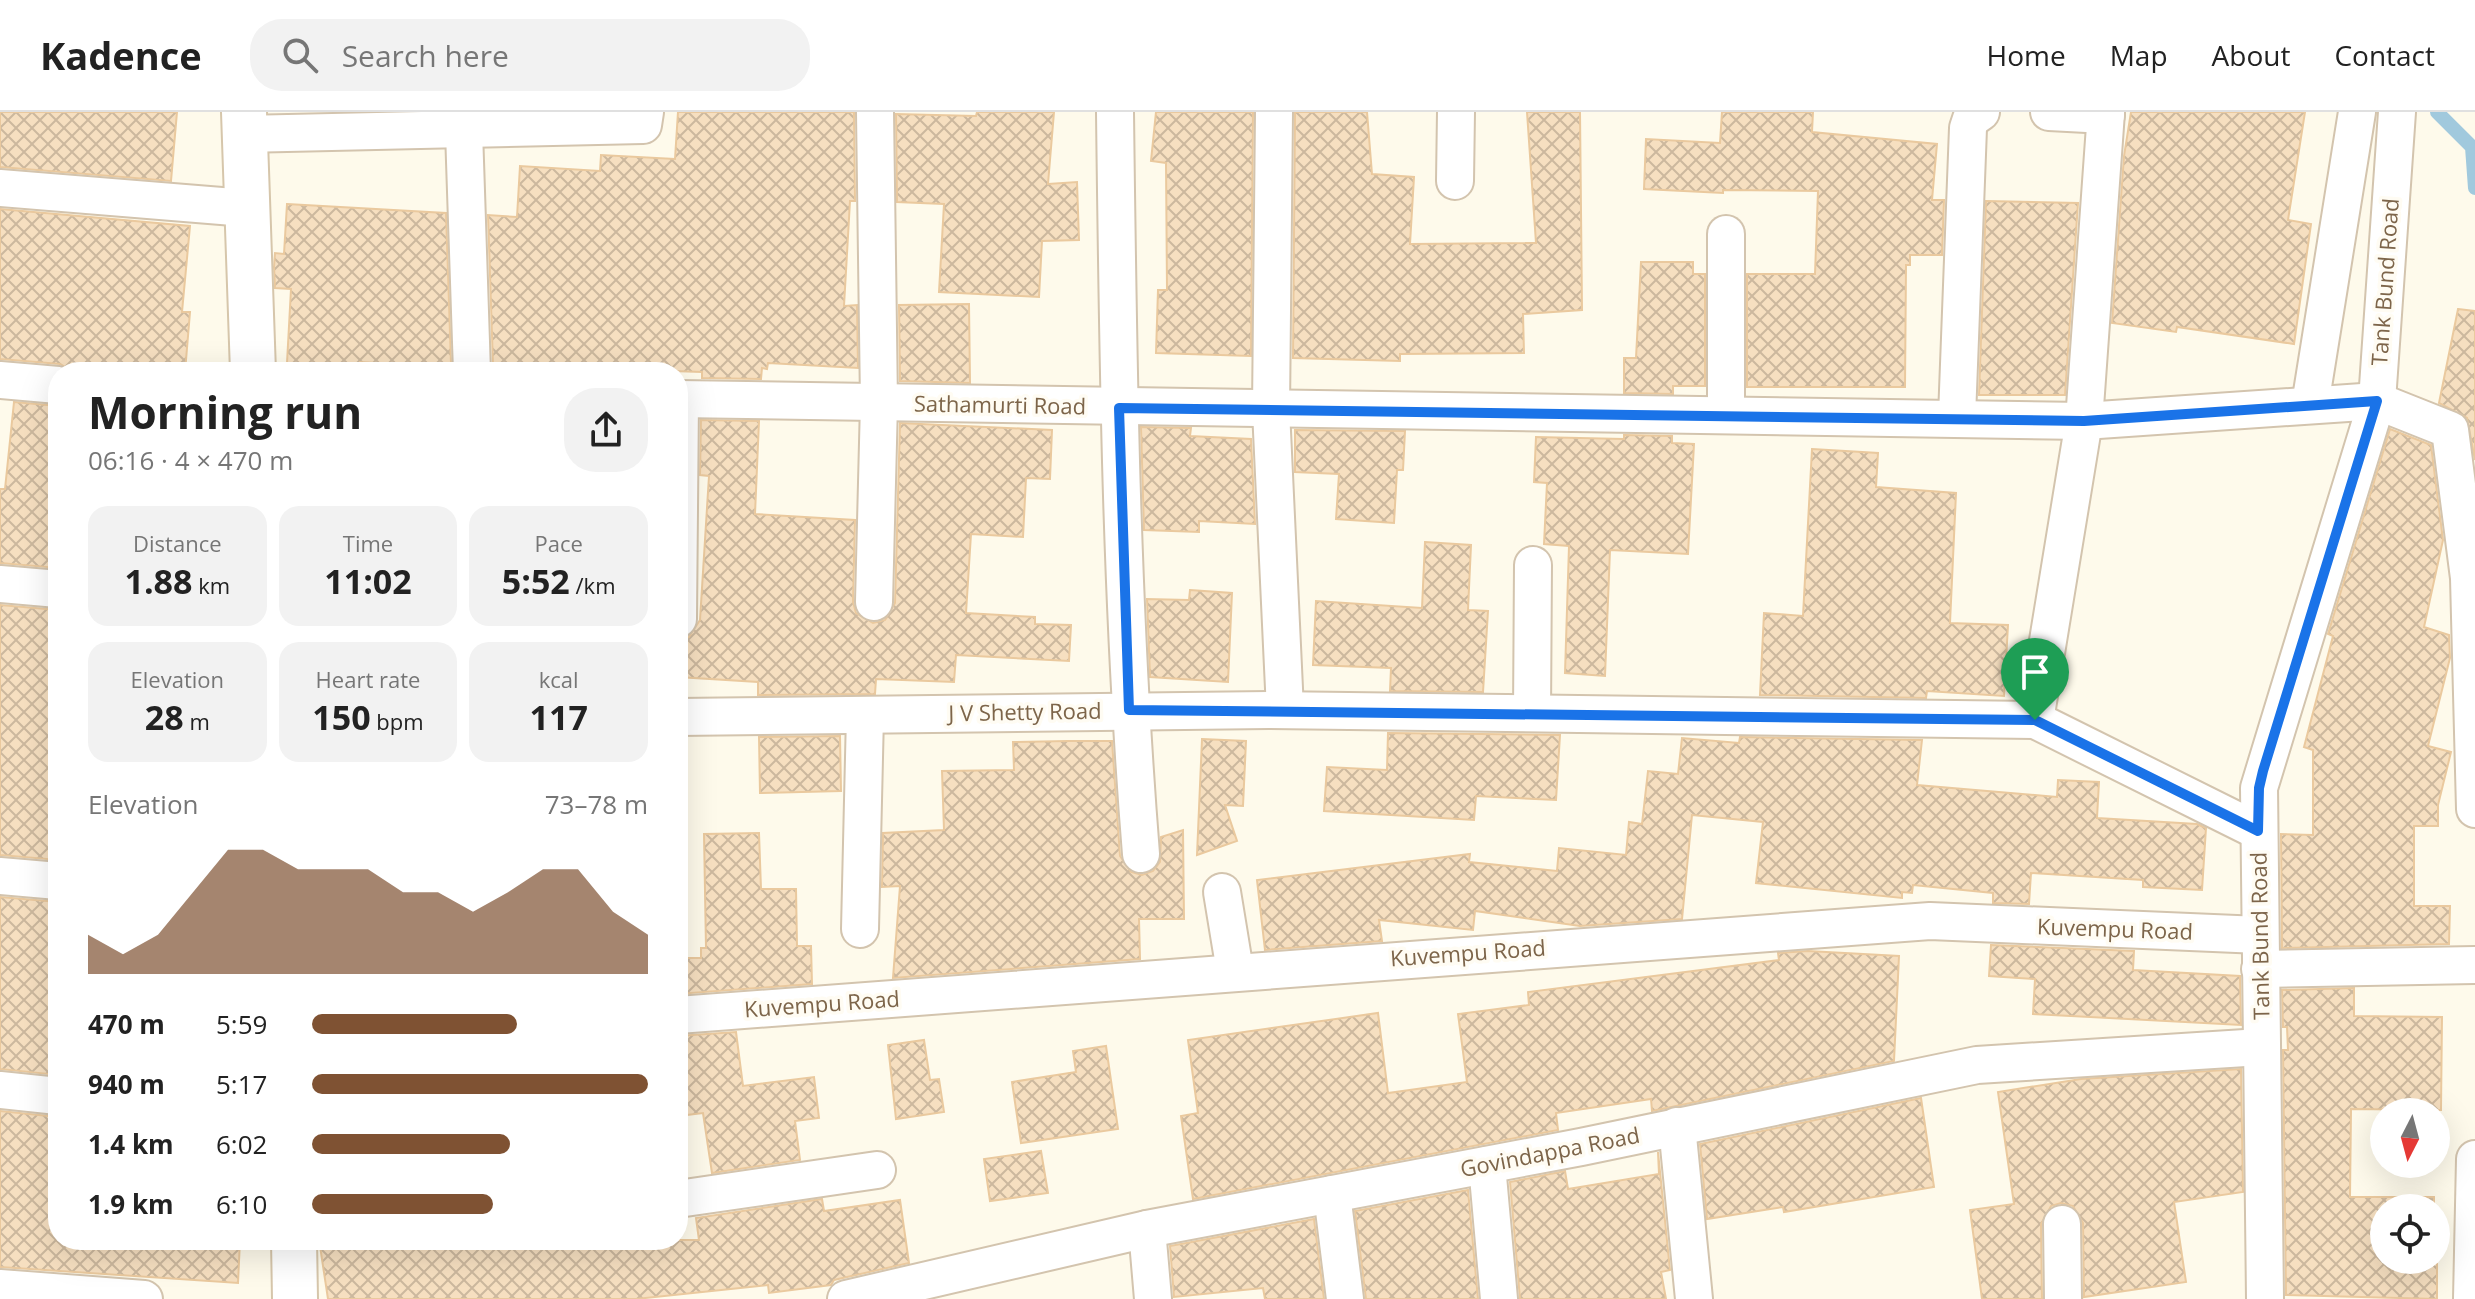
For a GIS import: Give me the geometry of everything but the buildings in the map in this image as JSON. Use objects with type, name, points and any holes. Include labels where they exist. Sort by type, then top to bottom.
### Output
[{"type":"street","points":[[253,362],[245,123],[464,131],[643,125],[645,112]]},
{"type":"street","points":[[874,602],[879,403],[875,112]]},
{"type":"street","points":[[1115,112],[1119,408],[1129,710],[1141,854]]},
{"type":"street","points":[[1274,112],[1271,410],[1285,710]]},
{"type":"street","points":[[1455,181],[1456,112]]},
{"type":"street","points":[[1957,417],[1968,128],[1971,119],[1981,112]]},
{"type":"street","points":[[2035,720],[2084,421],[2106,113],[2049,112]]},
{"type":"street","points":[[2310,405],[2357,112]]},
{"type":"street","name":"Tank Bund Road","points":[[2265,1299],[2259,788],[2377,401],[2397,112]]},
{"type":"street","points":[[464,131],[472,362]]},
{"type":"street","points":[[0,188],[246,208]]},
{"type":"street","points":[[1726,234],[1726,414]]},
{"type":"street","points":[[0,380],[48,384]]},
{"type":"street","name":"Sathamurti Road","points":[[688,399],[2084,421],[2377,401]]},
{"type":"street","points":[[2377,401],[2450,430],[2469,578],[2475,809]]},
{"type":"street","points":[[1532,713],[1533,565]]},
{"type":"street","points":[[0,584],[48,588]]},
{"type":"street","name":"J V Shetty Road","points":[[688,717],[1285,710],[2035,720],[2258,831]]},
{"type":"street","points":[[860,929],[865,715]]},
{"type":"street","points":[[0,876],[48,880]]},
{"type":"street","points":[[1222,892],[1235,971]]},
{"type":"street","name":"Kuvempu Road","points":[[688,1014],[1930,921],[2260,952],[2475,965]]},
{"type":"street","name":"Govindappa Road","points":[[850,1298],[938,1289],[1147,1229],[1487,1165],[1977,1065],[2261,1047]]},
{"type":"street","points":[[0,1090],[48,1095]]},
{"type":"street","points":[[1677,1126],[1694,1299]]},
{"type":"street","points":[[2472,1299],[2475,1159]]},
{"type":"street","points":[[1487,1165],[1499,1299]]},
{"type":"street","points":[[688,1198],[877,1170]]},
{"type":"street","points":[[1332,1194],[1345,1299]]},
{"type":"street","points":[[2062,1224],[2063,1299]]},
{"type":"street","points":[[1147,1229],[1153,1299]]},
{"type":"street","points":[[294,1250],[295,1299]]},
{"type":"street","points":[[0,1288],[144,1299]]},
{"type":"waterway","points":[[2437,112],[2472,147],[2475,188]]},
{"type":"route","points":[[2377,401],[2263,771],[2259,788],[2258,831],[2035,720],[1129,710],[1119,408],[2084,421],[2377,401]]}]
